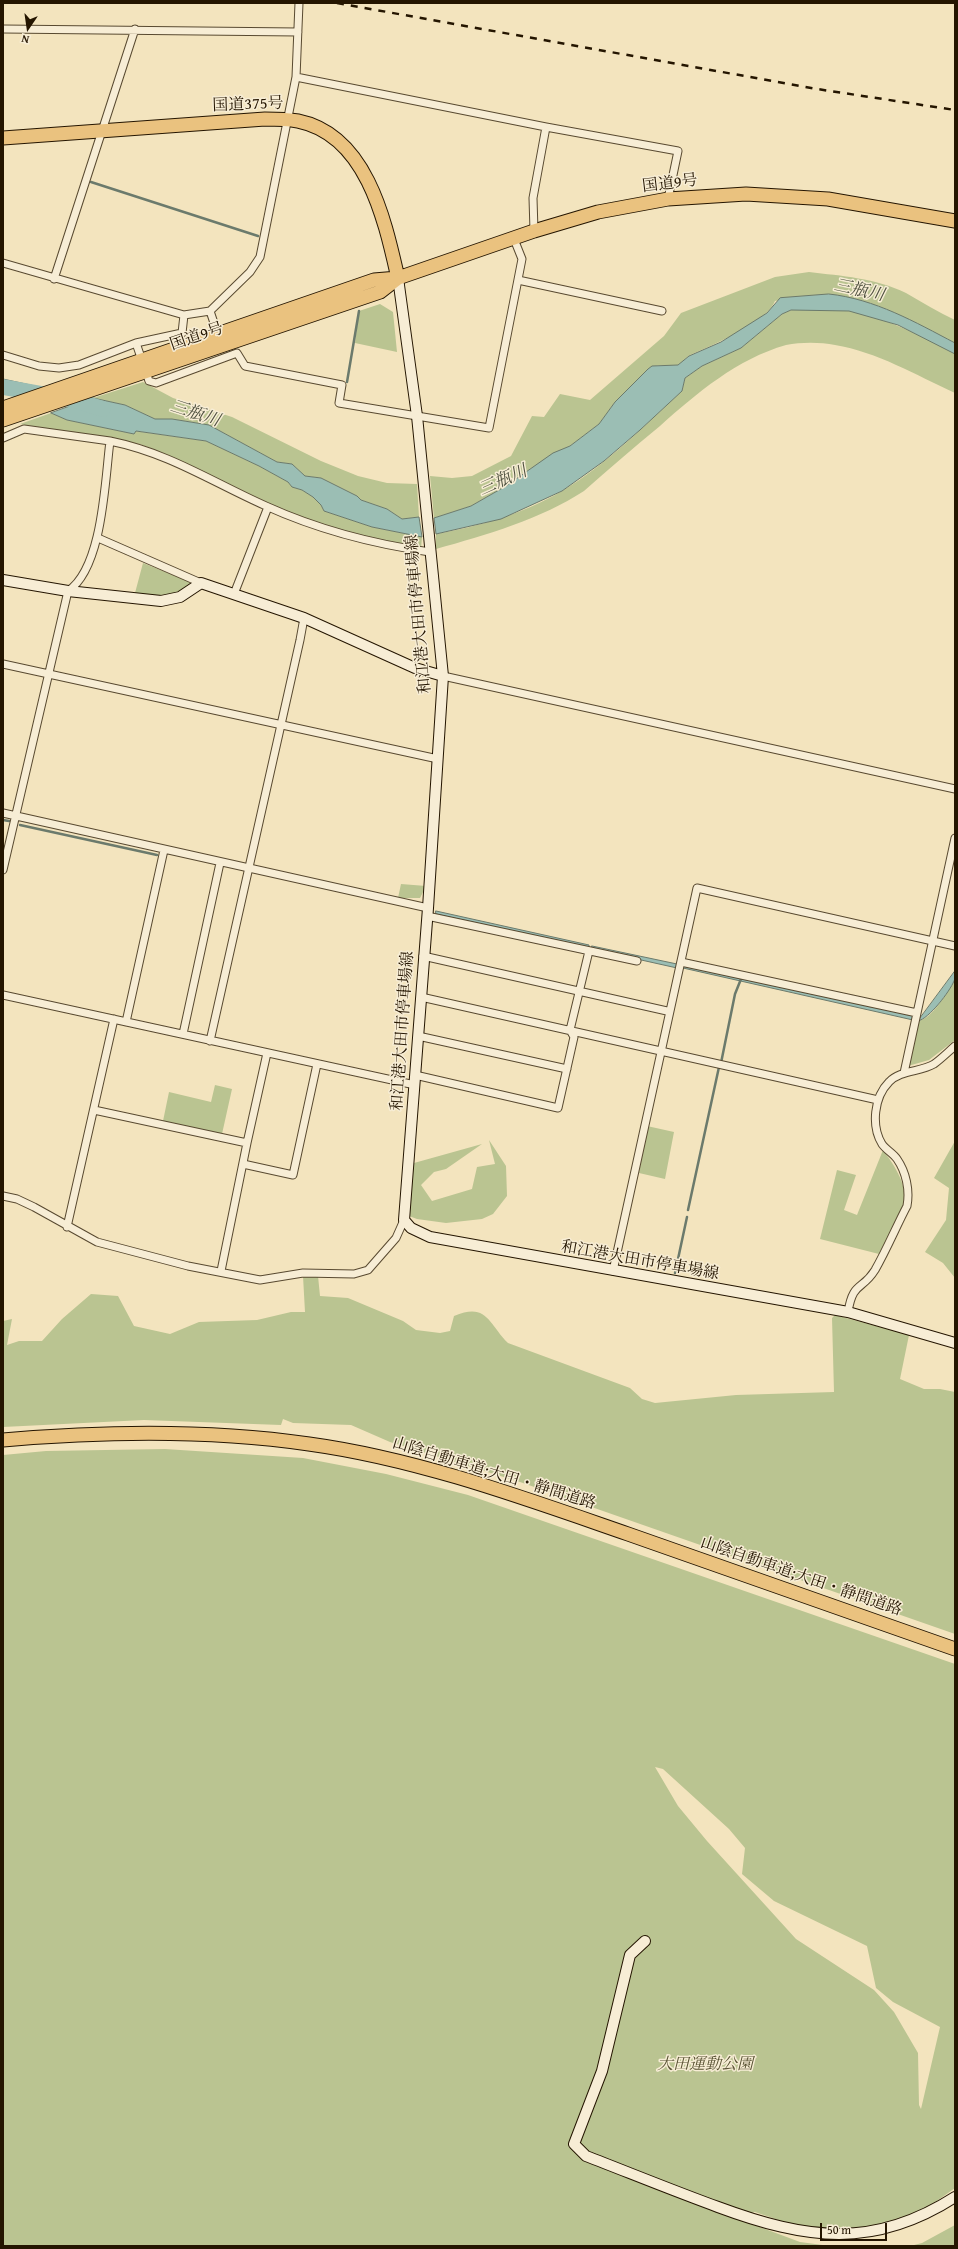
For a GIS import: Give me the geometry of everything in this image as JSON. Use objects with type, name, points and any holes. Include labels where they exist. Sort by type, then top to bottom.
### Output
[{"type":"highway","name":"国道375号","points":[[3,138],[265,119],[300,121],[320,129],[336,140],[360,163],[374,194],[386,227],[398,278]]},
{"type":"highway","name":"国道9号","points":[[3,408],[85,380],[144,366],[220,340],[380,292],[398,278],[534,231],[598,212],[668,199],[746,194],[828,199],[955,221]]},
{"type":"highway","name":"国道9号","points":[[3,420],[117,382],[144,366]]},
{"type":"highway","name":"山陰自動車道;大田・静間道路","points":[[3,1440],[100,1433],[180,1432],[264,1438],[311,1444],[378,1457],[451,1476],[587,1520],[955,1649]]},
{"type":"main road","name":"和江港大田市停車場線","points":[[398,278],[417,416],[429,549],[443,676],[428,912],[404,1220],[411,1228],[430,1237],[848,1312],[955,1343]]},
{"type":"main road","points":[[3,580],[68,591],[161,601],[180,597],[201,583],[304,618],[415,668],[443,676]]},
{"type":"main road","points":[[645,1941],[630,1955],[602,2072],[574,2144],[586,2156],[751,2220],[782,2230],[825,2238],[874,2236],[900,2229],[922,2220],[955,2197]]},
{"type":"street","points":[[3,263],[54,279],[184,315],[210,311],[250,272],[260,256],[286,119],[296,77],[299,3]]},
{"type":"street","points":[[3,28],[298,32]]},
{"type":"street","points":[[54,279],[135,29]]},
{"type":"street","points":[[296,77],[546,127],[678,151],[668,199]]},
{"type":"street","points":[[534,231],[533,198],[546,127]]},
{"type":"street","points":[[136,343],[149,381],[156,383],[237,353],[244,366],[342,385],[339,403],[488,428],[522,259],[514,238]]},
{"type":"street","points":[[518,280],[662,311]]},
{"type":"street","points":[[210,311],[220,340]]},
{"type":"street","points":[[3,355],[39,366],[59,368],[78,364],[136,343],[182,333],[184,315]]},
{"type":"street","points":[[3,438],[24,429],[110,440],[139,446],[163,455],[268,507],[350,537],[429,549]]},
{"type":"street","points":[[3,870],[47,673],[68,591],[76,586],[85,570],[98,538],[110,440]]},
{"type":"street","points":[[234,594],[268,507]]},
{"type":"street","points":[[98,538],[128,553],[201,583]]},
{"type":"street","points":[[210,1041],[304,618]]},
{"type":"street","points":[[3,664],[438,760]]},
{"type":"street","points":[[443,676],[955,789]]},
{"type":"street","points":[[3,813],[248,869],[589,951],[638,961]]},
{"type":"street","points":[[904,1074],[955,838]]},
{"type":"street","points":[[126,1022],[164,850]]},
{"type":"street","points":[[182,1034],[220,863]]},
{"type":"street","points":[[613,1271],[697,888],[955,946]]},
{"type":"street","points":[[3,995],[317,1064],[415,1080],[558,1108],[574,1037],[570,1030],[589,951]]},
{"type":"street","points":[[424,956],[667,1011]]},
{"type":"street","points":[[681,962],[917,1013]]},
{"type":"street","points":[[421,997],[878,1100]]},
{"type":"street","points":[[67,1227],[114,1019]]},
{"type":"street","points":[[418,1036],[567,1069]]},
{"type":"street","points":[[848,1312],[854,1290],[866,1281],[874,1271],[907,1206],[909,1194],[897,1159],[882,1144],[877,1130],[875,1116],[878,1100],[889,1081],[933,1064],[955,1046]]},
{"type":"street","points":[[221,1271],[267,1053]]},
{"type":"street","points":[[243,1164],[293,1175],[317,1064]]},
{"type":"street","points":[[94,1110],[247,1143]]},
{"type":"street","points":[[3,1196],[17,1199],[34,1207],[67,1227],[97,1242],[188,1266],[221,1271],[260,1280],[302,1273],[354,1274],[368,1270],[396,1238],[404,1220]]},
{"type":"green space","points":[[809,272],[846,276],[870,281],[906,293],[955,320],[955,343],[889,311],[869,303],[848,298],[826,296],[802,297],[775,301],[770,309],[750,325],[690,355],[680,364],[674,366],[655,366],[648,369],[615,402],[599,424],[570,446],[471,506],[434,518],[430,476],[452,478],[472,476],[511,456],[532,416],[544,417],[560,394],[590,400],[664,336],[681,313],[775,277]]},
{"type":"green space","points":[[380,304],[393,312],[397,352],[355,343],[359,311]]},
{"type":"green space","points":[[829,309],[864,314],[904,328],[930,340],[955,354],[955,393],[896,365],[851,348],[817,343],[798,343],[786,345],[751,359],[718,378],[688,401],[584,491],[567,501],[550,510],[513,525],[436,549],[436,534],[485,523],[517,513],[547,499],[579,480],[610,457],[682,391],[685,378],[702,366],[741,348],[782,314],[791,310]]},
{"type":"green space","points":[[143,382],[173,398],[232,417],[321,461],[358,476],[387,483],[417,484],[419,517],[402,519],[387,509],[361,500],[357,496],[321,478],[305,476],[292,464],[277,462],[209,425],[172,419],[155,419],[125,405],[93,398]]},
{"type":"green space","points":[[51,413],[67,420],[134,434],[135,431],[206,441],[259,466],[288,482],[292,487],[302,490],[313,497],[321,505],[324,511],[372,527],[422,537],[421,549],[339,531],[285,511],[168,455],[140,444],[20,424]]},
{"type":"green space","points":[[143,563],[193,583],[168,597],[135,593]]},
{"type":"green space","points":[[401,884],[426,886],[420,898],[398,898]]},
{"type":"green space","points":[[955,980],[955,1040],[929,1060],[908,1066],[918,1021],[924,1019],[934,1010]]},
{"type":"green space","points":[[215,1085],[232,1089],[222,1134],[163,1121],[169,1092],[211,1102]]},
{"type":"green space","points":[[647,1126],[674,1132],[665,1179],[639,1173]]},
{"type":"green space","points":[[489,1140],[506,1166],[507,1196],[493,1214],[482,1219],[446,1223],[417,1219],[409,1216],[411,1171],[414,1163],[482,1144],[446,1169],[434,1172],[421,1185],[432,1201],[472,1189],[477,1167],[495,1164]]},
{"type":"green space","points":[[955,1141],[955,1278],[943,1263],[925,1252],[946,1220],[949,1188],[934,1178]]},
{"type":"green space","points":[[883,1150],[894,1166],[901,1180],[904,1192],[904,1203],[901,1214],[879,1254],[820,1239],[837,1170],[856,1175],[844,1210],[857,1215]]},
{"type":"green space","points":[[303,1276],[318,1276],[320,1296],[348,1298],[403,1321],[416,1330],[440,1333],[450,1331],[454,1316],[465,1312],[480,1313],[491,1322],[508,1343],[630,1388],[642,1399],[655,1403],[736,1395],[834,1392],[832,1318],[835,1315],[909,1335],[900,1379],[924,1389],[940,1389],[955,1392],[955,1634],[520,1482],[390,1442],[351,1425],[293,1423],[283,1419],[281,1425],[144,1420],[3,1427],[3,1321],[12,1319],[7,1345],[19,1341],[42,1341],[62,1319],[91,1294],[118,1296],[134,1326],[170,1334],[199,1322],[257,1320],[291,1312],[305,1312]]},
{"type":"green space","name":"大田運動公園","points":[[165,1449],[303,1458],[386,1474],[468,1495],[955,1664],[955,2188],[927,2208],[885,2225],[826,2231],[796,2226],[755,2212],[733,2217],[800,2242],[830,2246],[3,2246],[3,1455],[46,1451]],"holes":[[[655,1767],[663,1769],[729,1829],[745,1848],[742,1874],[774,1901],[867,1946],[876,1988],[893,2002],[940,2027],[921,2109],[919,2105],[918,2053],[894,2012],[874,1990],[796,1939],[707,1841],[678,1806]]]},
{"type":"green space","points":[[955,2225],[955,2246],[910,2246],[922,2243]]},
{"type":"water","points":[[829,294],[862,301],[894,312],[955,343],[955,354],[898,325],[849,311],[791,310],[782,314],[741,348],[702,366],[685,378],[682,391],[640,430],[604,461],[562,491],[501,519],[436,534],[434,518],[471,506],[506,486],[553,453],[570,446],[599,424],[615,402],[652,366],[678,365],[689,356],[721,342],[767,313],[780,298]]},
{"type":"water","points":[[3,379],[35,386],[14,394],[3,392]]},
{"type":"water","points":[[93,398],[125,405],[155,419],[172,419],[209,425],[277,462],[292,464],[305,476],[321,478],[357,496],[361,500],[387,509],[402,519],[419,517],[422,537],[372,527],[324,511],[321,505],[313,497],[302,490],[292,487],[288,482],[259,466],[206,441],[136,431],[134,434],[67,420],[51,413]]},
{"type":"water","points":[[436,911],[589,945],[589,948],[436,914]]},
{"type":"water","points":[[592,946],[677,964],[677,968],[592,949]]},
{"type":"water","points":[[686,965],[915,1016],[913,1020],[683,968]]},
{"type":"water","points":[[955,971],[955,980],[944,998],[928,1015],[918,1021]]},
{"type":"waterway","points":[[91,182],[258,236]]},
{"type":"waterway","points":[[347,382],[359,311]]},
{"type":"waterway","name":"三瓶川","points":[[3,387],[75,400],[103,409]]},
{"type":"waterway","points":[[3,820],[9,821]]},
{"type":"waterway","points":[[20,825],[157,855]]},
{"type":"waterway","points":[[721,1063],[735,994],[741,979]]},
{"type":"waterway","points":[[688,1210],[719,1067]]},
{"type":"waterway","points":[[675,1273],[687,1217]]},
{"type":"railway","points":[[337,3],[817,89],[955,110]]}]
